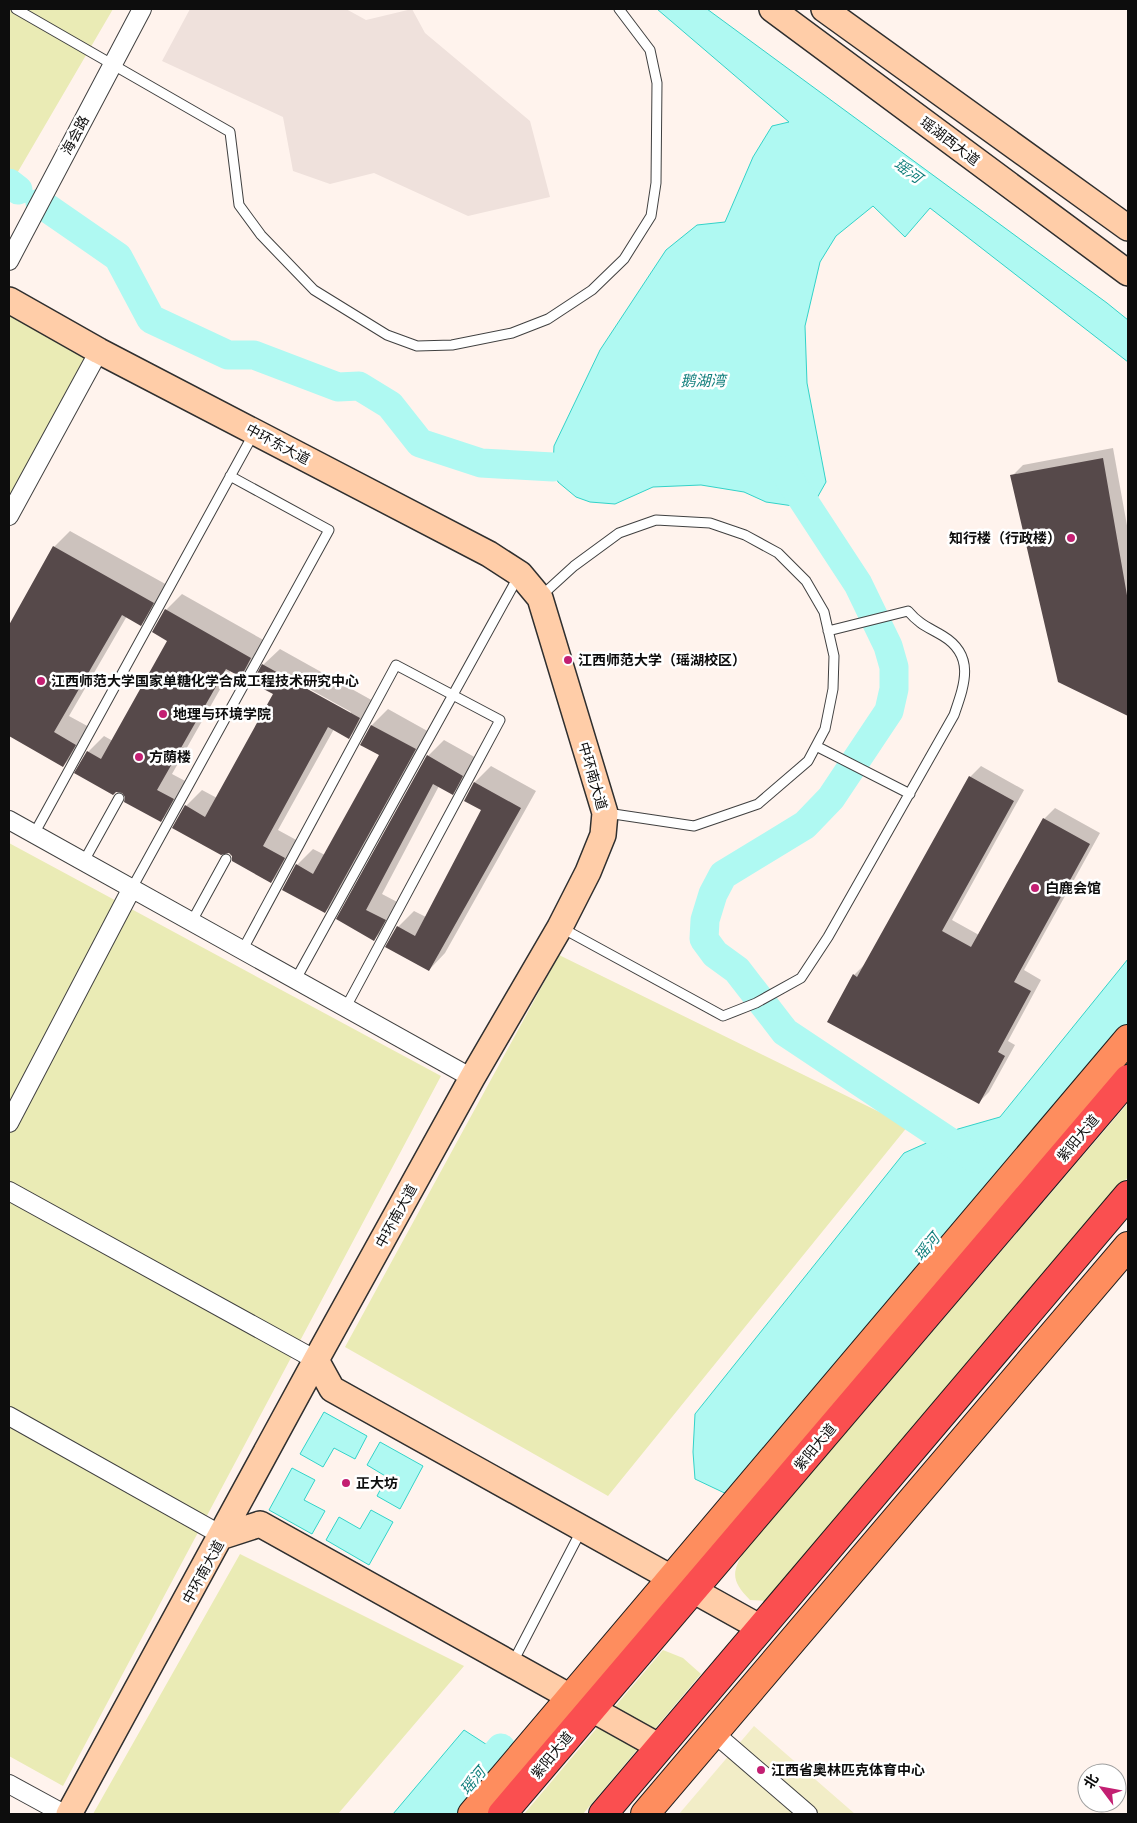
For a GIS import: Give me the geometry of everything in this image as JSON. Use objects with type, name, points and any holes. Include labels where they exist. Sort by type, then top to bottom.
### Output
[{"type":"highway","name":"紫阳大道","points":[[502,1814],[581,1703],[682,1584],[1128,1079]]},
{"type":"highway","points":[[603,1814],[1128,1195]]},
{"type":"main road","points":[[682,1584],[1128,1039]]},
{"type":"main road","points":[[645,1814],[1128,1246]]},
{"type":"main road","points":[[472,1814],[581,1703]]},
{"type":"street","name":"海会路","points":[[9,261],[142,9]]},
{"type":"street","name":"瑶湖西大道","points":[[772,9],[1128,273]]},
{"type":"street","points":[[824,9],[1128,228]]},
{"type":"street","name":"中环东大道","points":[[9,300],[99,351],[489,554],[520,574],[540,598]]},
{"type":"street","points":[[9,516],[99,351]]},
{"type":"street","name":"中环南大道","points":[[69,1814],[472,1078],[560,927],[588,872],[603,835],[605,813],[540,598]]},
{"type":"street","points":[[9,820],[472,1078]]},
{"type":"street","points":[[9,1123],[132,888]]},
{"type":"street","points":[[9,1191],[316,1360],[332,1389],[761,1628]]},
{"type":"street","points":[[9,1416],[222,1536],[260,1524],[660,1747]]},
{"type":"street","points":[[714,1733],[808,1814]]},
{"type":"street","points":[[9,1784],[64,1814]]},
{"type":"lane","points":[[16,9],[230,132],[239,205],[261,235],[314,290],[387,335],[417,346],[452,345],[512,333],[548,319],[592,290],[624,259],[651,216],[656,183],[657,83],[650,50],[619,9]]},
{"type":"lane","points":[[34,834],[254,432]]},
{"type":"lane","points":[[132,888],[329,530],[230,476]]},
{"type":"lane","points":[[540,598],[574,566],[619,533],[656,520],[710,523],[745,535],[778,553],[806,581],[824,612],[834,656],[833,690],[826,730],[808,760],[758,804],[694,826],[605,813]]},
{"type":"lane","points":[[296,979],[520,574]]},
{"type":"lane","points":[[560,927],[723,1016],[756,1003],[802,978],[828,937],[954,716],[966,680],[960,653],[944,637],[920,625],[908,612],[828,631]]},
{"type":"lane","points":[[243,950],[396,665],[500,720],[346,1007]]},
{"type":"lane","points":[[816,746],[910,794]]},
{"type":"lane","points":[[84,861],[119,798]]},
{"type":"lane","points":[[192,921],[226,858]]},
{"type":"lane","points":[[512,1665],[582,1528]]},
{"type":"green space","points":[[9,9],[113,9],[9,187]]},
{"type":"green space","points":[[9,300],[99,351],[9,516]]},
{"type":"green space","points":[[9,843],[441,1076],[63,1786],[9,1756]]},
{"type":"green space","points":[[559,955],[908,1126],[608,1496],[345,1347]]},
{"type":"green space","points":[[1128,1103],[1128,1177],[769,1601],[750,1600],[740,1588],[735,1578],[737,1566],[744,1552]]},
{"type":"green space","points":[[240,1554],[464,1666],[338,1814],[93,1814]]},
{"type":"green space","points":[[663,1650],[683,1658],[701,1674],[583,1814],[524,1814]]},
{"type":"shaded area","points":[[190,9],[346,9],[366,20],[412,9],[425,33],[530,121],[550,197],[468,216],[374,173],[330,184],[293,171],[283,117],[162,61]]},
{"type":"shaded area","name":"江西省奥林匹克体育中心","points":[[754,1726],[855,1814],[679,1814]]},
{"type":"water","name":"鹅湖湾","points":[[657,9],[707,9],[1107,303],[1128,320],[1128,362],[930,208],[905,237],[873,206],[836,236],[820,262],[805,326],[807,383],[826,482],[817,498],[800,507],[766,502],[744,492],[701,485],[653,487],[615,504],[590,502],[576,497],[558,482],[553,467],[554,446],[600,350],[666,250],[697,225],[725,222],[753,157],[772,126],[789,122]]},
{"type":"water","points":[[1128,959],[1128,1025],[733,1497],[695,1479],[693,1452],[695,1414],[904,1153],[958,1129],[1000,1117]]},
{"type":"water","points":[[324,1412],[367,1436],[355,1459],[334,1448],[323,1467],[300,1454]]},
{"type":"water","points":[[380,1442],[423,1466],[400,1509],[377,1496],[387,1477],[367,1465]]},
{"type":"water","points":[[292,1468],[315,1480],[304,1500],[325,1511],[312,1534],[269,1510]]},
{"type":"water","points":[[371,1510],[393,1522],[369,1565],[326,1540],[339,1517],[360,1529]]},
{"type":"water","points":[[464,1730],[512,1761],[466,1814],[393,1814]]},
{"type":"building","name":"知行楼（行政楼）","points":[[1103,458],[1128,601],[1128,716],[1058,682],[1010,475]]},
{"type":"building","name":"江西师范大学国家单糖化学合成工程技术研究中心","points":[[53,546],[154,603],[141,626],[122,615],[54,732],[76,745],[63,767],[9,736],[9,625]]},
{"type":"building","name":"地理与环境学院","points":[[165,609],[251,658],[241,677],[226,669],[157,790],[174,799],[161,822],[124,802],[125,797],[122,793],[116,792],[113,795],[74,773],[87,751],[101,759],[167,641],[152,632]]},
{"type":"building","points":[[262,664],[360,718],[349,739],[328,727],[263,846],[285,858],[271,883],[232,861],[232,856],[229,853],[221,855],[172,828],[185,805],[205,817],[273,694],[252,683]]},
{"type":"building","points":[[371,725],[416,749],[325,913],[282,890],[296,864],[313,874],[379,755],[360,745]]},
{"type":"building","points":[[427,755],[463,776],[453,795],[433,784],[366,910],[386,920],[374,941],[336,919]]},
{"type":"building","name":"白鹿会馆","points":[[969,776],[1014,801],[942,931],[971,947],[1043,818],[1090,844],[1014,982],[1031,991],[998,1052],[1005,1056],[979,1104],[827,1022],[853,974],[857,977]]},
{"type":"building","points":[[474,782],[521,808],[429,971],[385,947],[397,926],[415,936],[481,810],[464,801]]},
{"type":"waterway","points":[[9,183],[18,190]]},
{"type":"waterway","points":[[40,203],[118,257],[151,319],[228,355],[254,355],[338,387],[359,386],[390,405],[420,443],[481,463],[553,467]]},
{"type":"waterway","points":[[784,471],[858,584],[888,646],[894,667],[894,689],[889,711],[831,798],[805,825],[723,875],[713,894],[705,920],[704,939],[715,954],[737,970],[785,1032],[974,1158]]},
{"type":"waterway","name":"瑶河","points":[[445,1814],[501,1748]]},
{"type":"place","name":"知行楼（行政楼）","points":[[1071,538]]},
{"type":"place","name":"江西师范大学（瑶湖校区）","points":[[568,660]]},
{"type":"place","name":"江西师范大学国家单糖化学合成工程技术研究中心","points":[[41,681]]},
{"type":"place","name":"地理与环境学院","points":[[163,714]]},
{"type":"place","name":"方荫楼","points":[[139,757]]},
{"type":"place","name":"白鹿会馆","points":[[1035,888]]},
{"type":"place","name":"正大坊","points":[[346,1483]]},
{"type":"place","name":"江西省奥林匹克体育中心","points":[[761,1770]]}]
